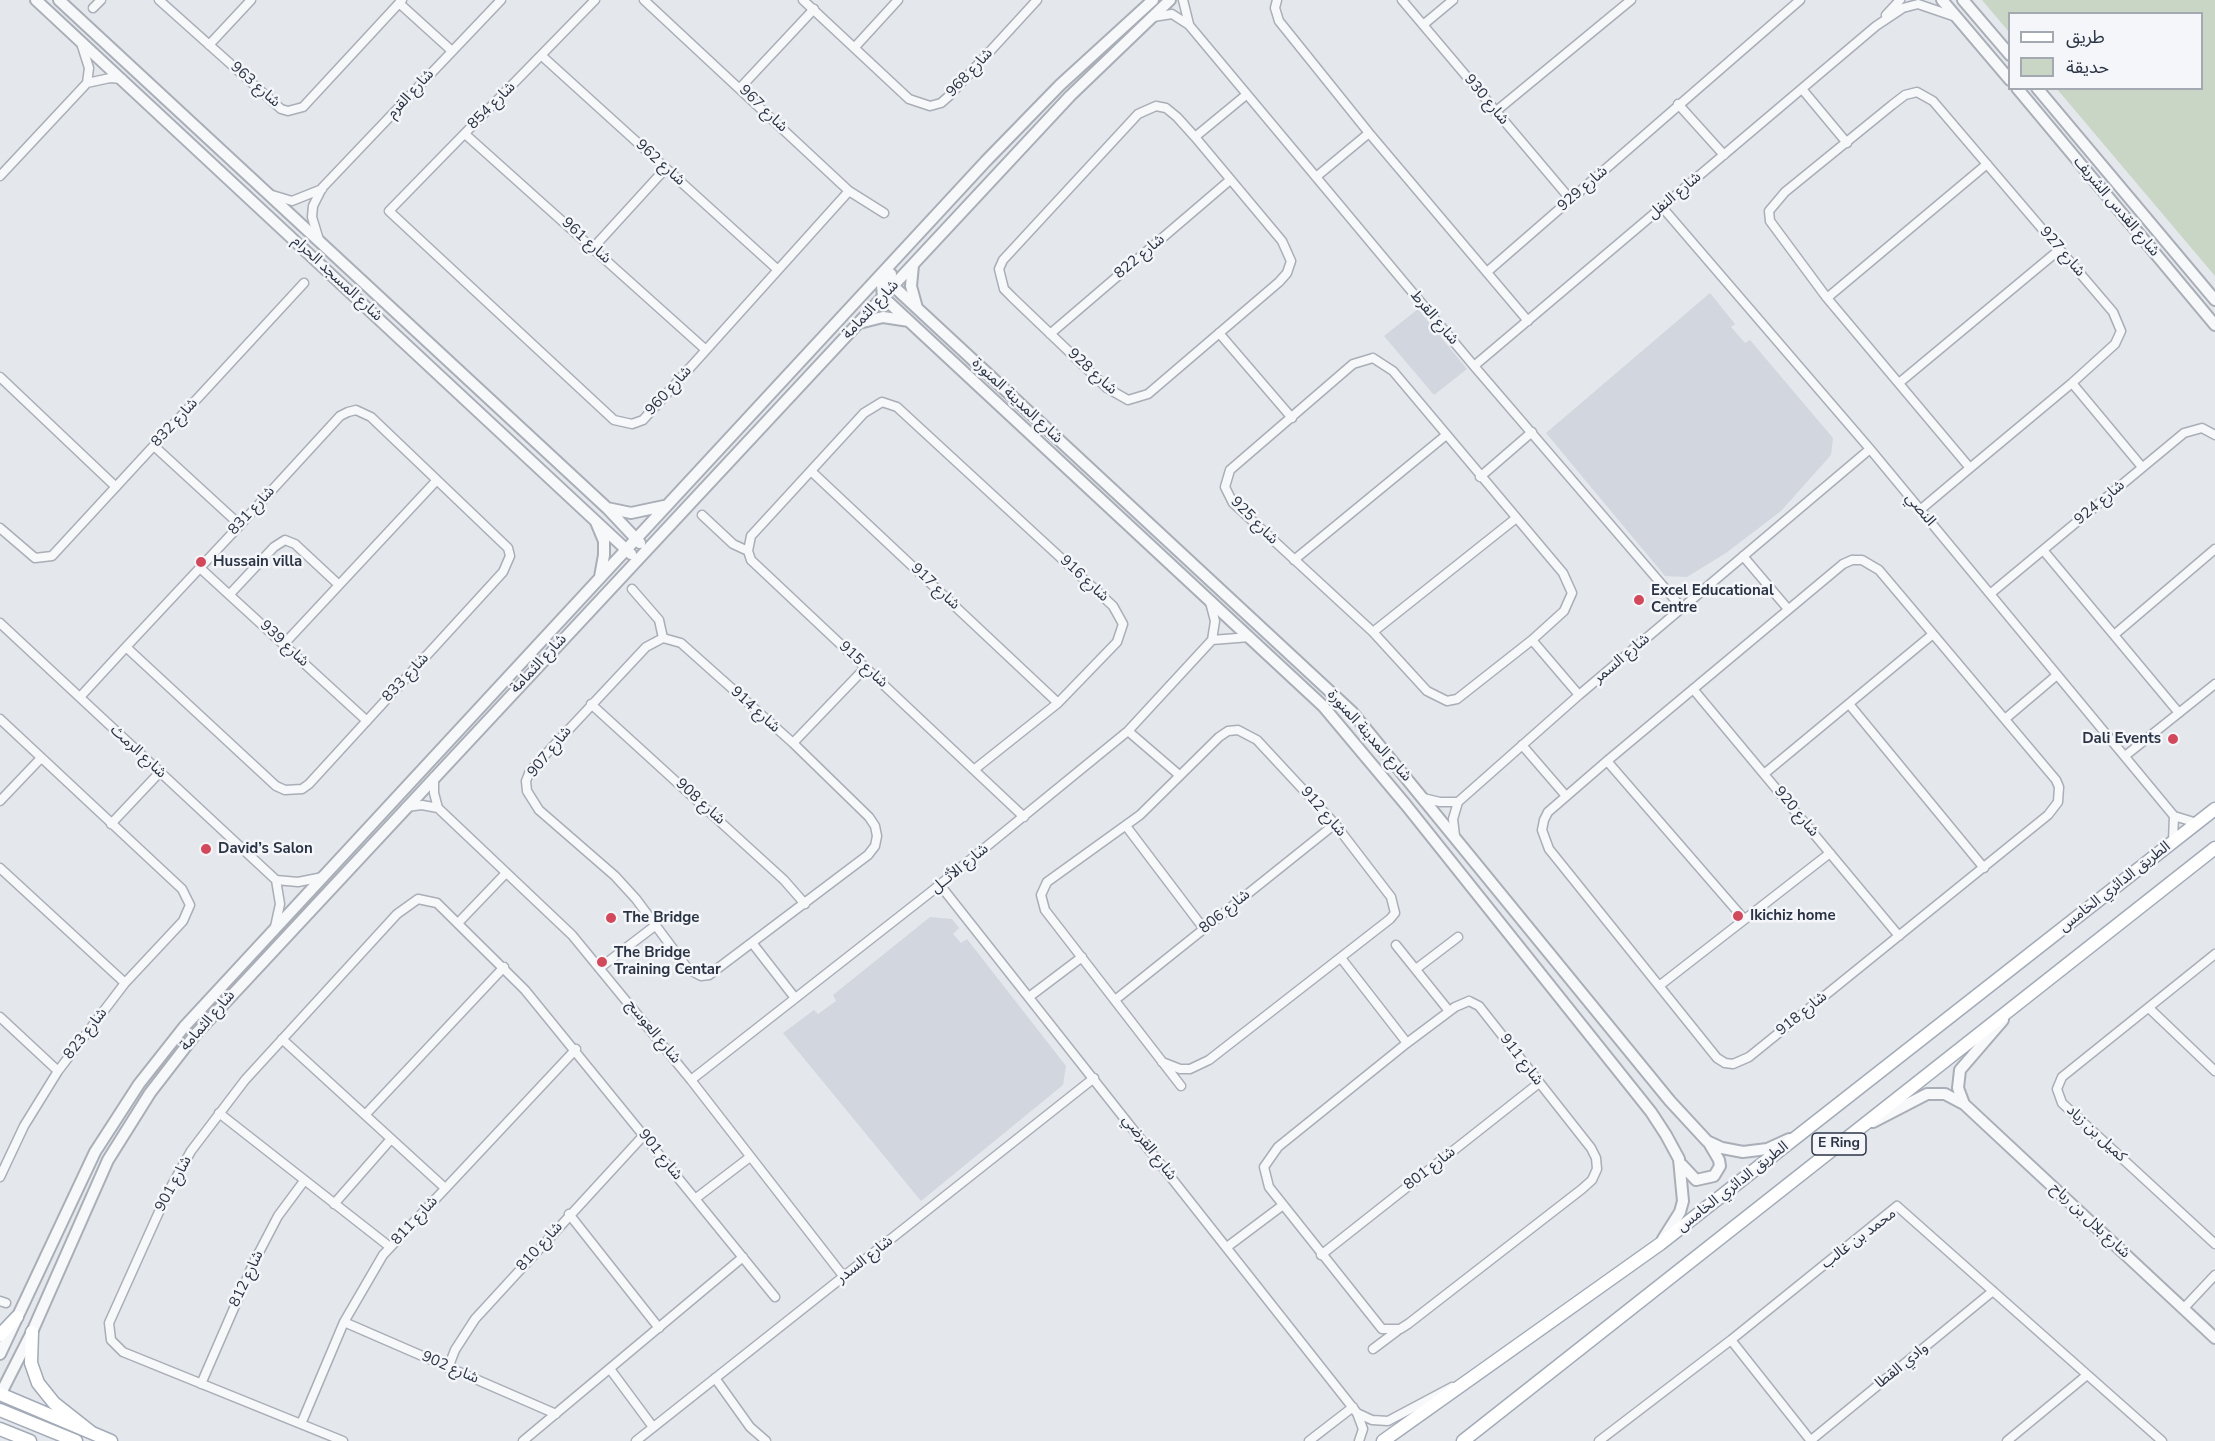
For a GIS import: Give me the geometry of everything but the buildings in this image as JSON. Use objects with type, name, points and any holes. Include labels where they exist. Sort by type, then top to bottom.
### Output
[{"type":"main road","name":"الطريق الدائري الخامس","points":[[1383,1441],[1408,1421],[1660,1244],[2215,809]]},
{"type":"main road","name":"الطريق الدائري الخامس","points":[[1463,1441],[2215,848]]},
{"type":"main road","points":[[0,1335],[17,1317]]},
{"type":"main road","points":[[32,1332],[31,1363],[38,1383],[54,1403],[92,1433]]},
{"type":"main road","points":[[0,1395],[111,1441]]},
{"type":"main road","points":[[0,1410],[76,1441]]},
{"type":"main road","points":[[1394,1441],[1408,1421]]},
{"type":"main road","points":[[0,1429],[30,1441]]},
{"type":"street","name":"شارع المسجد الحرام","points":[[36,0],[631,554]]},
{"type":"street","name":"شارع المسجد الحرام","points":[[59,0],[607,508],[646,550]]},
{"type":"street","points":[[93,8],[101,0]]},
{"type":"street","name":"شارع 963","points":[[159,0],[281,109],[296,110],[303,106],[401,2],[452,51]]},
{"type":"street","points":[[209,45],[251,0]]},
{"type":"street","name":"شارع القرم","points":[[319,242],[312,217],[313,206],[322,189],[501,0]]},
{"type":"street","name":"شارع 854","points":[[389,211],[595,0]]},
{"type":"street","name":"شارع 967","points":[[644,0],[741,87],[849,191],[884,213]]},
{"type":"street","name":"شارع 968","points":[[803,0],[855,46],[909,99],[930,106],[941,103],[949,96],[1037,0]]},
{"type":"street","points":[[855,46],[898,0]]},
{"type":"street","name":"شارع الثمامة","points":[[635,539],[887,280],[986,161],[1060,85],[1153,0]]},
{"type":"street","name":"شارع الثمامة","points":[[0,1354],[82,1174],[159,1058],[274,928],[599,579],[631,554],[646,550],[884,297],[887,280],[914,263],[1070,96],[1170,0]]},
{"type":"street","name":"شارع القرط","points":[[1183,0],[1189,25],[1474,366],[1682,608]]},
{"type":"street","points":[[1277,0],[1275,8],[1280,21],[1369,133],[1528,321]]},
{"type":"street","name":"شارع 930","points":[[1402,0],[1571,200]]},
{"type":"street","points":[[1423,25],[1453,0]]},
{"type":"street","points":[[1495,112],[1630,0]]},
{"type":"street","name":"شارع 929","points":[[1487,272],[1800,0]]},
{"type":"street","name":"شارع النفل","points":[[1876,26],[1900,0]]},
{"type":"street","points":[[1942,0],[2008,78]]},
{"type":"street","points":[[1963,0],[2008,53]]},
{"type":"street","name":"شارع النفل","points":[[1474,366],[1876,26],[1903,8],[1918,4],[1958,18]]},
{"type":"street","points":[[741,87],[814,9]]},
{"type":"street","points":[[1149,18],[1172,14],[1189,25]]},
{"type":"street","points":[[79,40],[87,53],[89,68],[87,83]]},
{"type":"street","name":"شارع 962","points":[[542,56],[778,270]]},
{"type":"street","points":[[0,176],[87,83],[98,79],[122,79]]},
{"type":"street","points":[[1802,89],[1847,143]]},
{"type":"street","name":"شارع القدس الشريف","points":[[2019,90],[2215,324]]},
{"type":"street","name":"شارع القدس الشريف","points":[[2039,90],[2215,300]]},
{"type":"street","name":"شارع 927","points":[[1920,510],[2072,383],[2115,344],[2121,331],[2113,312],[1933,100],[1917,92],[1905,95],[1785,192],[1769,211],[1775,231],[1827,298],[1970,468]]},
{"type":"street","points":[[1195,137],[1246,94]]},
{"type":"street","points":[[1678,104],[1724,155]]},
{"type":"street","name":"شارع 928","points":[[1156,106],[1166,108],[1195,137],[1282,240],[1291,261],[1287,273],[1279,282],[1148,394],[1128,400],[1107,388],[1004,289],[999,269],[1003,260],[1147,108],[1156,106]]},
{"type":"street","points":[[1316,177],[1369,133]]},
{"type":"street","name":"شارع 961","points":[[465,134],[706,350]]},
{"type":"street","points":[[1827,298],[1987,164]]},
{"type":"street","points":[[593,248],[666,168]]},
{"type":"street","name":"شارع 822","points":[[1050,334],[1230,180]]},
{"type":"street","name":"شارع القرم","points":[[267,193],[292,201],[322,189]]},
{"type":"street","name":"شارع 960","points":[[389,211],[614,420],[622,424],[632,424],[643,420],[849,191]]},
{"type":"street","name":"النصي","points":[[1662,207],[1870,449],[2174,816]]},
{"type":"street","points":[[1899,383],[2059,250]]},
{"type":"street","points":[[914,263],[911,286],[917,309]]},
{"type":"street","name":"شارع المدينة المنورة","points":[[887,280],[1334,694],[1366,728],[1670,1101],[1707,1141],[1732,1151],[1756,1152],[1781,1144],[1808,1129]]},
{"type":"street","name":"شارع 832","points":[[0,528],[27,553],[43,558],[59,550],[304,283]]},
{"type":"street","name":"شارع المدينة المنورة","points":[[884,297],[1250,637],[1323,706],[1353,739],[1651,1112],[1679,1159],[1683,1202],[1660,1244]]},
{"type":"street","points":[[858,323],[884,317],[909,321]]},
{"type":"street","points":[[1219,333],[1292,417]]},
{"type":"street","name":"شارع 925","points":[[1373,358],[1393,371],[1445,436],[1563,573],[1572,593],[1564,611],[1532,640],[1466,694],[1447,701],[1427,691],[1373,632],[1233,503],[1225,487],[1230,470],[1353,364],[1373,358]]},
{"type":"street","points":[[0,377],[116,487]]},
{"type":"street","points":[[2072,383],[2142,467]]},
{"type":"street","name":"شارع 916","points":[[811,471],[864,414],[882,402],[897,407],[1105,598],[1119,615],[1122,633],[1117,642],[1058,703],[975,770]]},
{"type":"street","name":"شارع 831","points":[[80,697],[340,416],[356,410],[371,417],[437,480]]},
{"type":"street","name":"شارع 924","points":[[1990,594],[2184,433],[2202,428],[2215,435]]},
{"type":"street","points":[[1480,477],[1532,432]]},
{"type":"street","points":[[1294,560],[1445,436]]},
{"type":"street","points":[[154,446],[240,525]]},
{"type":"street","name":"شارع السمر","points":[[1458,802],[1579,695],[1870,449]]},
{"type":"street","points":[[748,551],[751,536],[811,471]]},
{"type":"street","name":"شارع 917","points":[[811,471],[1058,703]]},
{"type":"street","points":[[284,644],[437,480]]},
{"type":"street","name":"شارع 833","points":[[126,647],[276,786],[293,791],[309,784],[503,572],[510,556],[502,541],[437,480]]},
{"type":"street","points":[[607,508],[631,513],[667,505]]},
{"type":"street","name":"شارع 915","points":[[702,515],[733,544],[748,551],[756,568],[866,668],[1024,818]]},
{"type":"street","points":[[595,519],[604,541],[604,561],[599,579]]},
{"type":"street","points":[[1373,632],[1515,519]]},
{"type":"street","points":[[631,554],[636,546],[635,539]]},
{"type":"street","points":[[230,594],[274,547],[285,540],[295,544],[339,585]]},
{"type":"street","points":[[2114,635],[2215,549]]},
{"type":"street","points":[[2043,550],[2179,713]]},
{"type":"street","name":"شارع الثمامة","points":[[0,1395],[32,1332],[97,1183],[150,1093],[201,1028],[534,669],[631,554]]},
{"type":"street","points":[[1743,556],[1788,609]]},
{"type":"street","name":"شارع 918","points":[[1862,560],[1879,570],[2056,780],[2060,795],[2049,815],[1749,1057],[1733,1064],[1725,1063],[1718,1058],[1549,849],[1542,830],[1548,812],[1788,609],[1843,564],[1862,560]]},
{"type":"street","name":"شارع 939","points":[[200,568],[367,721]]},
{"type":"street","points":[[632,589],[659,620],[663,638]]},
{"type":"street","points":[[1210,601],[1215,621],[1212,640],[1250,637]]},
{"type":"street","name":"شارع الرمث","points":[[0,623],[276,880]]},
{"type":"street","points":[[1764,774],[1933,634]]},
{"type":"street","name":"شارع 907","points":[[663,638],[646,646],[530,771],[526,782],[527,791],[539,810],[615,876],[656,925],[688,969],[701,976],[716,972],[868,855],[875,846],[877,836]]},
{"type":"street","name":"شارع 914","points":[[663,638],[681,643],[793,743],[869,817],[875,826],[877,836]]},
{"type":"street","name":"شارع الأثــل","points":[[691,1080],[1024,818],[1128,731],[1212,640]]},
{"type":"street","points":[[1532,640],[1579,695]]},
{"type":"street","points":[[793,743],[866,668]]},
{"type":"street","points":[[2005,719],[2057,675]]},
{"type":"street","points":[[2125,756],[2215,684]]},
{"type":"street","name":"شارع 920","points":[[1693,689],[1899,936]]},
{"type":"street","name":"شارع 908","points":[[591,704],[784,880],[805,904]]},
{"type":"street","points":[[1849,704],[1984,868]]},
{"type":"street","points":[[0,719],[111,824],[160,772]]},
{"type":"street","name":"شارع 912","points":[[1162,1062],[1180,1069],[1190,1069],[1209,1060],[1341,958],[1395,913],[1395,904],[1335,824],[1257,740],[1238,730],[1228,731],[1219,737],[1178,774],[1156,800],[1126,826],[1047,882],[1042,888],[1041,902],[1045,910],[1180,1086]]},
{"type":"street","points":[[1128,731],[1178,774]]},
{"type":"street","points":[[1522,746],[1566,796]]},
{"type":"street","points":[[0,801],[41,758]]},
{"type":"street","points":[[1607,761],[1744,919]]},
{"type":"street","points":[[406,807],[422,805],[438,808],[434,777]]},
{"type":"street","points":[[1423,798],[1440,802],[1458,802],[1453,819],[1455,836]]},
{"type":"street","name":"شارع العوسج","points":[[438,808],[572,934],[691,1080],[844,1277]]},
{"type":"street","points":[[2173,842],[2174,816],[2197,823]]},
{"type":"street","name":"شارع 823","points":[[0,1177],[24,1126],[58,1071],[125,983],[183,921],[189,905],[182,890],[111,824]]},
{"type":"street","name":"شارع 806","points":[[1115,1000],[1335,824]]},
{"type":"street","points":[[1126,826],[1204,929]]},
{"type":"street","points":[[1659,986],[1830,853]]},
{"type":"street","points":[[0,868],[125,983]]},
{"type":"street","points":[[459,922],[506,873]]},
{"type":"street","points":[[274,928],[280,904],[276,880],[298,882],[323,877]]},
{"type":"street","name":"شارع القرضي","points":[[940,885],[1355,1410]]},
{"type":"street","name":"شارع 901","points":[[343,1441],[123,1352],[111,1340],[108,1332],[109,1323],[166,1194],[191,1151],[219,1113],[282,1040],[407,904],[418,899],[427,899],[437,903],[504,967],[576,1050],[775,1297]]},
{"type":"street","points":[[601,968],[656,925]]},
{"type":"street","points":[[1416,969],[1458,938]]},
{"type":"street","points":[[753,944],[795,998]]},
{"type":"street","points":[[1396,945],[1449,1011]]},
{"type":"street","name":"كميل بن زياد","points":[[2215,955],[2062,1077],[2058,1083],[2058,1097],[2215,1244]]},
{"type":"street","points":[[1029,997],[1082,957]]},
{"type":"street","points":[[1341,958],[1407,1043]]},
{"type":"street","points":[[365,1115],[504,967]]},
{"type":"street","points":[[1964,1104],[1958,1082],[1963,1064],[2025,996]]},
{"type":"street","name":"شارع 911","points":[[1373,1349],[1400,1329],[1592,1180],[1597,1169],[1596,1158],[1591,1148],[1479,1006],[1469,1001],[1461,1002],[1407,1043],[1272,1153],[1266,1160],[1263,1173],[1269,1187],[1282,1205],[1376,1324],[1382,1329],[1400,1329]]},
{"type":"street","points":[[2150,1009],[2215,1071]]},
{"type":"street","points":[[0,1017],[58,1071]]},
{"type":"street","points":[[282,1040],[445,1188]]},
{"type":"street","name":"شارع 811","points":[[302,1424],[344,1322],[369,1276],[390,1247],[576,1050]]},
{"type":"street","name":"شارع السدر","points":[[636,1441],[1094,1078]]},
{"type":"street","name":"شارع 801","points":[[1321,1255],[1539,1083]]},
{"type":"street","name":"شارع بلال بن رباح","points":[[1851,1134],[1927,1094],[1945,1094],[1964,1104],[2215,1338]]},
{"type":"street","points":[[219,1113],[390,1247]]},
{"type":"street","name":"شارع 810","points":[[448,1368],[455,1350],[475,1319],[644,1135]]},
{"type":"street","points":[[334,1204],[391,1138]]},
{"type":"street","points":[[1679,1159],[1686,1172],[1696,1180],[1714,1176],[1720,1166],[1719,1160],[1707,1141]]},
{"type":"street","points":[[695,1199],[750,1157]]},
{"type":"street","name":"شارع 812","points":[[201,1384],[254,1262],[278,1216],[304,1180]]},
{"type":"street","points":[[1227,1247],[1282,1205]]},
{"type":"street","name":"محمد بن غالب","points":[[1599,1441],[1731,1340],[1897,1206],[2162,1441]]},
{"type":"street","points":[[569,1214],[659,1328]]},
{"type":"street","points":[[523,1441],[743,1257]]},
{"type":"street","points":[[2184,1308],[2215,1275]]},
{"type":"street","name":"وادي القطا","points":[[1731,1340],[1810,1441],[1993,1291]]},
{"type":"street","name":"شارع 902","points":[[344,1322],[555,1414]]},
{"type":"street","points":[[610,1369],[653,1426]]},
{"type":"street","points":[[2007,1441],[2087,1375]]},
{"type":"street","points":[[1355,1410],[1372,1420],[1388,1421],[1426,1399],[1473,1377]]},
{"type":"street","points":[[715,1378],[750,1427],[766,1441]]},
{"type":"street","points":[[1309,1441],[1355,1410]]},
{"type":"street","points":[[1355,1410],[1363,1429],[1359,1441]]},
{"type":"shaded area","points":[[1710,293],[1735,324],[1731,327],[1745,343],[1750,340],[1833,438],[1831,455],[1781,511],[1726,553],[1687,577],[1665,576],[1546,433]]},
{"type":"shaded area","points":[[1418,309],[1467,369],[1434,395],[1384,336]]},
{"type":"shaded area","points":[[930,917],[952,919],[959,928],[953,934],[961,943],[967,939],[1066,1066],[1063,1085],[921,1201],[783,1033],[814,1010],[818,1014],[836,1001],[833,995]]},
{"type":"green space","points":[[1982,0],[2215,0],[2215,276],[2058,90],[2203,90],[2203,12],[2008,12],[2008,31]]},
{"type":"place","name":"Hussain villa","points":[[201,562]]},
{"type":"place","name":"Excel Educational Centre","points":[[1639,600]]},
{"type":"place","name":"Dali Events","points":[[2173,739]]},
{"type":"place","name":"David’s Salon","points":[[206,849]]},
{"type":"place","name":"Ikichiz home","points":[[1738,916]]},
{"type":"place","name":"The Bridge","points":[[611,918]]},
{"type":"place","name":"The Bridge Training Centar","points":[[602,962]]}]
